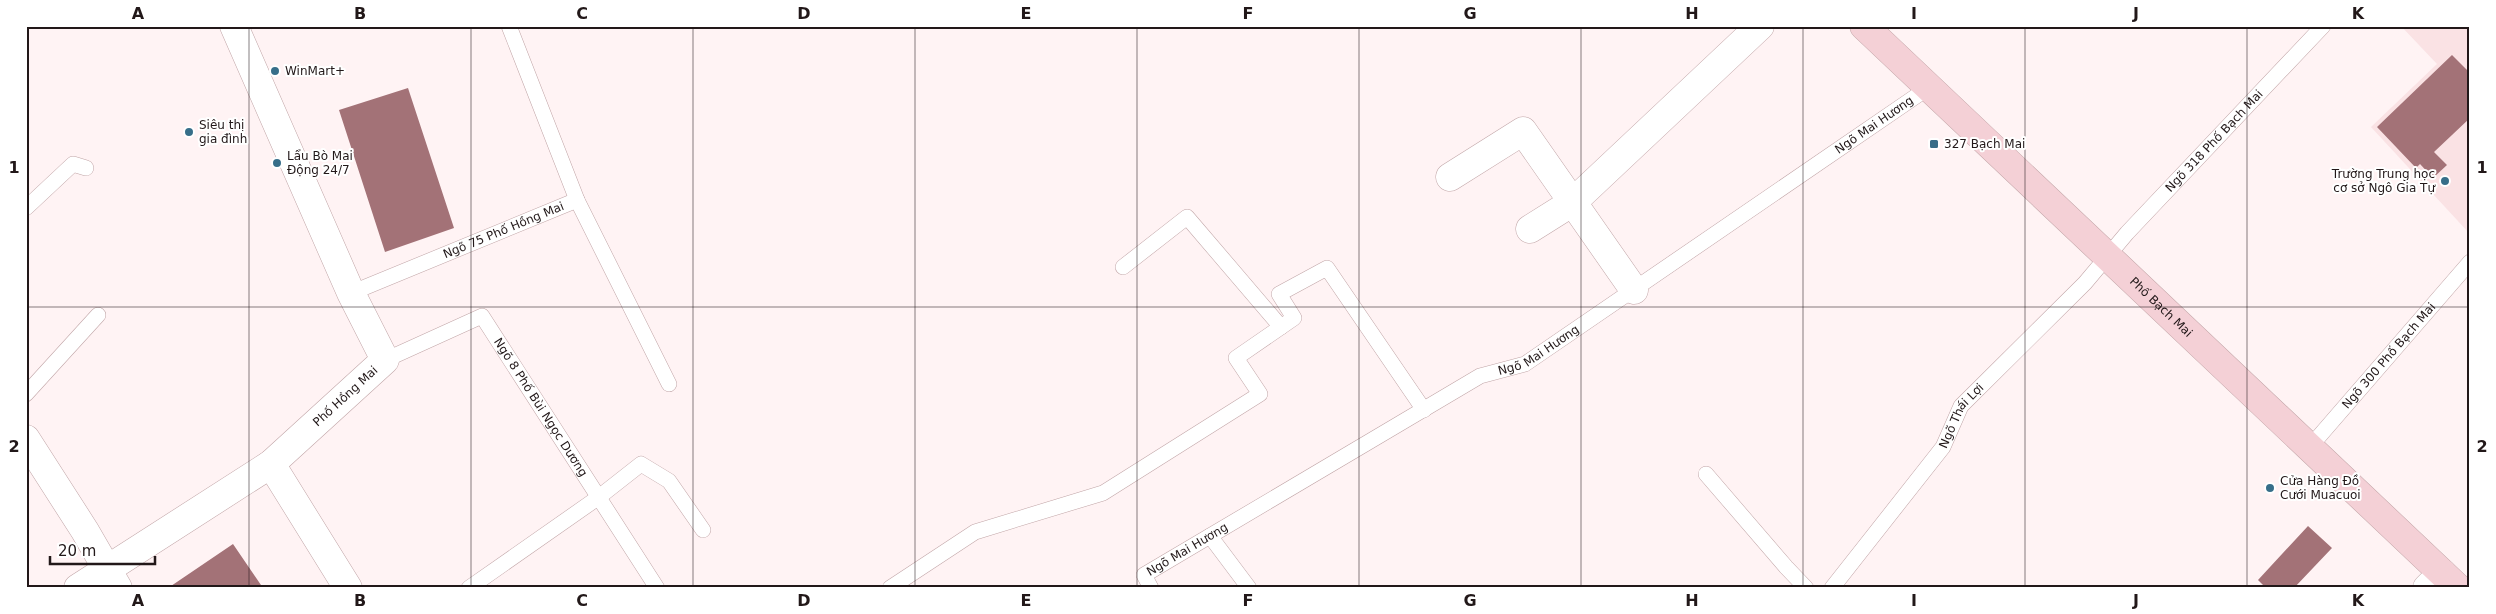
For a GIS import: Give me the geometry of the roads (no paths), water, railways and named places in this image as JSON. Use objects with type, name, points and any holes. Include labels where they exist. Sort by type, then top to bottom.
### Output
[{"type":"main road","name":"Phố Bạch Mai","points":[[1864,26],[2309,448],[2443,583]]},
{"type":"street","name":"Phố Hồng Mai","points":[[78,588],[112,579],[271,464],[385,360],[351,293],[234,26]]},
{"type":"street","points":[[1530,229],[1572,202],[1760,26]]},
{"type":"street","points":[[1450,178],[1524,131],[1634,290]]},
{"type":"street","points":[[26,439],[112,579]]},
{"type":"street","points":[[271,464],[348,588]]},
{"type":"lane","points":[[509,26],[577,200]]},
{"type":"lane","name":"Ngõ 318 Phố Bạch Mai","points":[[2106,257],[2323,26]]},
{"type":"lane","name":"Ngõ Mai Hương","points":[[1151,588],[1144,575],[1480,376],[1526,364],[1928,88]]},
{"type":"lane","points":[[26,208],[73,164],[86,168]]},
{"type":"lane","name":"Ngõ 75 Phố Hồng Mai","points":[[351,293],[577,200],[669,384]]},
{"type":"lane","points":[[1123,266],[1186,217],[1281,327]]},
{"type":"lane","name":"Ngõ Thái Lợi","points":[[1832,588],[1943,447],[1961,406],[2085,283],[2106,257]]},
{"type":"lane","name":"Ngõ 300 Phố Bạch Mai","points":[[2309,448],[2470,262]]},
{"type":"lane","points":[[890,588],[976,532],[1103,494],[1260,394],[1236,358],[1294,318],[1279,294],[1327,268],[1424,410]]},
{"type":"lane","points":[[26,394],[98,316]]},
{"type":"lane","name":"Ngõ 8 Phố Bùi Ngọc Dương","points":[[385,360],[482,316],[657,588]]},
{"type":"lane","points":[[469,588],[599,497],[641,464],[669,481],[703,530]]},
{"type":"lane","points":[[1706,474],[1786,568],[1806,588]]},
{"type":"lane","points":[[1210,536],[1249,588]]},
{"type":"place","name":"WinMart+","points":[[275,71]]},
{"type":"place","name":"Siêu thị gia đình","points":[[189,132]]},
{"type":"place","name":"327 Bạch Mai","points":[[1934,144]]},
{"type":"place","name":"Lẩu Bò Mai Động 24/7","points":[[277,163]]},
{"type":"place","name":"Trường Trung học cơ sở Ngô Gia Tự","points":[[2445,181]]},
{"type":"place","name":"Cửa Hàng Đồ Cưới Muacuoi","points":[[2270,488]]}]
